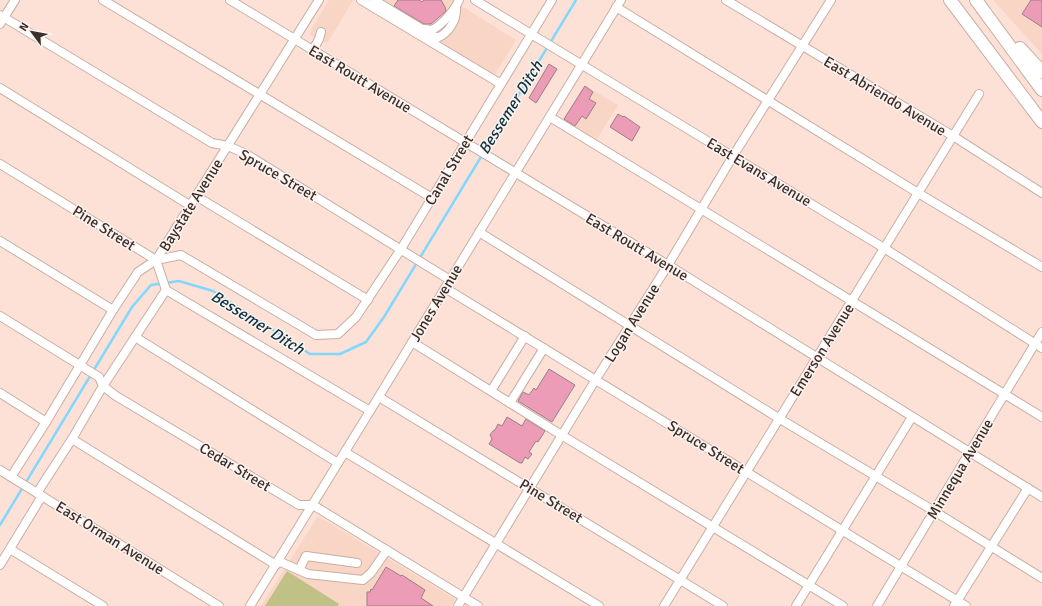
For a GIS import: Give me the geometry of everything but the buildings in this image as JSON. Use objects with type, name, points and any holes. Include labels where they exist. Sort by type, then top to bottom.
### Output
[{"type":"highway","points":[[950,0],[1042,122]]},
{"type":"highway","points":[[977,0],[1042,72]]},
{"type":"highway","points":[[977,0],[1042,90]]},
{"type":"street","points":[[1,19],[14,0]]},
{"type":"street","points":[[103,0],[432,198]]},
{"type":"street","name":"East Routt Avenue","points":[[230,0],[668,265],[1042,497]]},
{"type":"street","name":"Baystate Avenue","points":[[166,290],[156,260],[319,0]]},
{"type":"street","points":[[361,0],[501,84]]},
{"type":"street","points":[[374,0],[436,38],[444,34],[453,22],[457,4]]},
{"type":"street","name":"East Evans Avenue","points":[[475,0],[884,248],[1038,345]]},
{"type":"street","name":"Canal Street","points":[[156,260],[181,255],[316,335],[338,334],[356,317],[401,249],[552,0]]},
{"type":"street","name":"East Abriendo Avenue","points":[[726,0],[953,136],[1042,193]]},
{"type":"street","name":"Logan Avenue","points":[[458,606],[668,265],[733,156],[831,0]]},
{"type":"street","points":[[421,28],[430,30],[435,29],[457,4]]},
{"type":"street","points":[[618,4],[768,101],[1042,267]]},
{"type":"street","name":"Jones Avenue","points":[[250,606],[618,4]]},
{"type":"street","name":"Spruce Street","points":[[1,19],[212,143],[228,146],[246,154],[450,280]]},
{"type":"street","points":[[313,50],[321,32]]},
{"type":"street","points":[[0,88],[191,206]]},
{"type":"street","name":"Emerson Avenue","points":[[664,606],[979,94]]},
{"type":"street","points":[[550,117],[1042,417]]},
{"type":"street","name":"Pine Street","points":[[0,164],[156,260]]},
{"type":"street","points":[[196,196],[368,300]]},
{"type":"street","points":[[479,232],[780,419],[934,511],[1042,578]]},
{"type":"street","points":[[0,241],[113,310]]},
{"type":"street","points":[[10,477],[81,366],[113,310],[138,272],[156,260]]},
{"type":"street","name":"Spruce Street","points":[[445,288],[842,530],[956,603],[966,606]]},
{"type":"street","points":[[0,566],[39,494],[103,386],[166,290],[370,411]]},
{"type":"street","name":"Cedar Street","points":[[0,316],[99,377],[103,386],[116,396],[299,505],[312,505],[478,606]]},
{"type":"street","name":"Minnequa Avenue","points":[[877,606],[1004,394],[1038,345],[1042,332]]},
{"type":"street","points":[[491,391],[525,336]]},
{"type":"street","points":[[135,337],[338,463]]},
{"type":"street","points":[[412,342],[563,436],[714,526],[843,606]]},
{"type":"street","points":[[510,403],[544,348]]},
{"type":"street","points":[[0,394],[46,422]]},
{"type":"street","name":"Pine Street","points":[[379,397],[723,606]]},
{"type":"street","points":[[796,606],[912,417]]},
{"type":"street","points":[[72,439],[277,563],[308,574],[363,580],[371,573],[387,550]]},
{"type":"street","points":[[345,452],[599,606]]},
{"type":"street","name":"East Orman Avenue","points":[[0,470],[219,606]]},
{"type":"street","points":[[956,603],[1028,488]]},
{"type":"street","points":[[10,549],[103,606]]},
{"type":"street","points":[[299,570],[306,556],[357,563]]},
{"type":"shaded area","points":[[329,0],[353,0],[328,42],[320,41],[310,35],[312,28]]},
{"type":"shaded area","points":[[354,0],[452,0],[516,40],[490,83]]},
{"type":"shaded area","points":[[993,0],[1042,0],[1042,54]]},
{"type":"shaded area","points":[[584,85],[618,105],[595,142],[562,122]]},
{"type":"shaded area","points":[[318,516],[455,599],[451,606],[261,606]]},
{"type":"green space","points":[[287,571],[339,604],[338,606],[265,606]]},
{"type":"waterway","name":"Bessemer Ditch","points":[[0,525],[132,307],[151,285],[179,281],[213,291],[310,354],[340,354],[366,342],[384,317],[576,0]]}]
